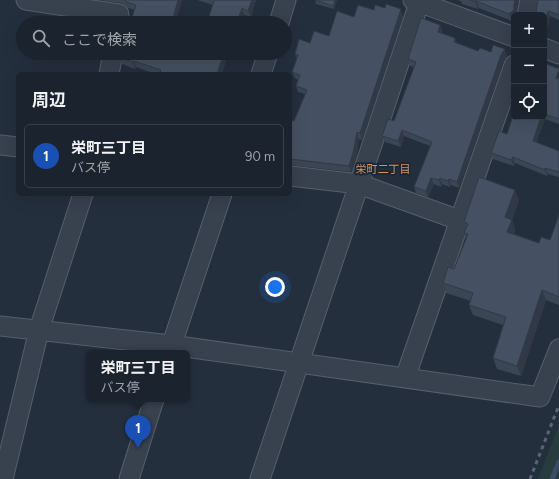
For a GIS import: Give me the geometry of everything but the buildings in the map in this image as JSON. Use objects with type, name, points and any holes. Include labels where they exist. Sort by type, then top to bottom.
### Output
[{"type":"street","points":[[26,0],[119,14],[119,16]]},
{"type":"street","points":[[281,16],[286,0]]},
{"type":"street","points":[[528,12],[530,0]]},
{"type":"street","points":[[260,479],[360,184],[417,1],[511,36]]},
{"type":"street","points":[[547,49],[559,54]]},
{"type":"street","points":[[110,72],[112,60]]},
{"type":"street","points":[[261,72],[265,60]]},
{"type":"street","points":[[405,378],[511,73]]},
{"type":"street","points":[[0,145],[16,146]]},
{"type":"street","points":[[292,176],[360,184],[459,220]]},
{"type":"street","points":[[3,479],[39,330],[82,196]]},
{"type":"street","points":[[0,326],[39,330],[170,349],[221,196]]},
{"type":"street","points":[[190,351],[300,363],[540,397],[559,349]]},
{"type":"street","points":[[129,479],[153,402]]},
{"type":"green space","points":[[559,425],[559,479],[538,479]]},
{"type":"waterway","points":[[552,479],[559,462]]},
{"type":"railway","points":[[530,479],[559,405]]},
{"type":"place","name":"栄町三丁目","points":[[138,448]]},
{"type":"district","name":"栄町二丁目","points":[[383,169]]}]
